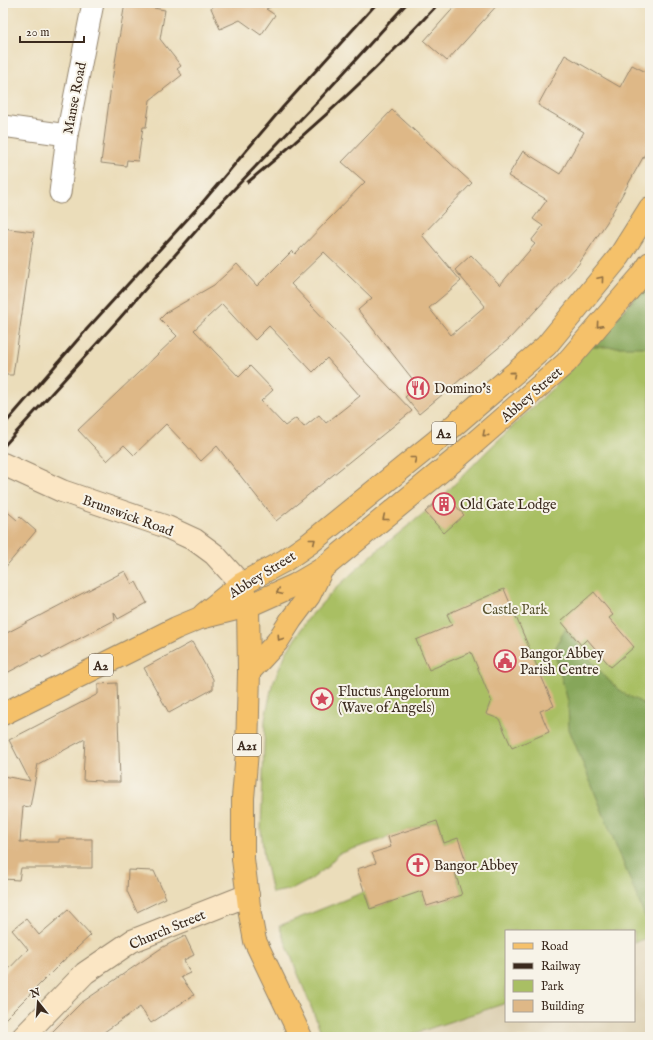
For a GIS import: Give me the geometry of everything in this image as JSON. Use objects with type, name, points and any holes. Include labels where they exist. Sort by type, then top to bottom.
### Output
[{"type":"main road","name":"Abbey Street","points":[[200,618],[241,584],[284,561],[310,543],[436,441],[546,346],[619,257],[650,208]]},
{"type":"main road","name":"Abbey Street","points":[[200,618],[248,606],[295,585],[322,569],[457,458],[566,363],[642,275],[650,263]]},
{"type":"main road","name":"Brunswick Road","points":[[8,467],[62,491],[167,527],[195,540],[214,554],[241,584]]},
{"type":"main road","points":[[249,672],[277,642],[291,620],[310,596],[322,569]]},
{"type":"main road","name":"A21","points":[[241,584],[248,606],[249,672],[247,752],[243,798],[243,859],[254,941],[301,1037]]},
{"type":"main road","name":"A2","points":[[3,714],[200,618]]},
{"type":"main road","name":"Church Street","points":[[23,1037],[85,973],[132,942],[248,895]]},
{"type":"street","name":"Manse Road","points":[[60,193],[67,135],[93,3]]},
{"type":"street","points":[[3,126],[67,135]]},
{"type":"shaded area","points":[[650,937],[650,1037],[406,1037],[505,1004],[505,1022],[635,1022],[635,943]]},
{"type":"green space","name":"Castle Park","points":[[650,280],[650,937],[635,943],[635,930],[505,930],[505,1003],[404,1037],[323,1037],[279,926],[364,892],[370,909],[393,901],[392,897],[421,888],[427,906],[462,895],[455,872],[468,867],[458,839],[444,843],[437,821],[338,854],[326,868],[310,880],[293,889],[272,893],[264,857],[261,830],[265,720],[272,685],[286,653],[307,620],[334,590],[373,554],[445,494],[559,382]]},
{"type":"green space","points":[[650,280],[650,347],[593,347]]},
{"type":"green space","points":[[565,629],[591,661],[619,690],[643,704],[650,710],[650,929],[569,729],[568,701],[554,651]]},
{"type":"building","points":[[125,3],[165,10],[160,39],[181,66],[177,69],[182,75],[150,100],[146,127],[143,127],[138,161],[127,160],[126,166],[101,163],[111,86]]},
{"type":"building","points":[[216,3],[279,3],[266,9],[275,15],[261,35],[240,20],[220,29],[211,8],[218,4]]},
{"type":"building","points":[[458,3],[499,3],[447,61],[424,41]]},
{"type":"building","points":[[565,55],[620,87],[632,65],[650,74],[650,145],[607,222],[578,265],[509,339],[419,414],[405,397],[418,386],[358,310],[372,298],[324,252],[291,284],[412,411],[276,521],[217,446],[201,461],[166,424],[134,455],[124,445],[107,461],[78,430],[177,336],[160,319],[167,312],[214,285],[237,264],[257,286],[292,251],[295,254],[365,182],[342,162],[392,110],[472,183],[422,235],[461,281],[429,308],[451,335],[485,306],[455,270],[471,255],[500,285],[535,244],[531,241],[543,226],[533,219],[547,200],[508,176],[523,151],[560,174],[584,132],[538,105]],"holes":[[[222,304],[255,340],[269,326],[313,372],[327,358],[360,396],[326,423],[319,415],[304,427],[296,418],[285,426],[261,401],[273,390],[250,366],[239,377],[194,330]]]},
{"type":"building","points":[[3,228],[34,232],[13,375],[3,375]]},
{"type":"building","name":"Old Gate Lodge","points":[[445,494],[464,515],[444,533],[425,512]]},
{"type":"building","points":[[3,508],[17,520],[20,517],[36,531],[3,570]]},
{"type":"building","points":[[125,571],[132,584],[136,582],[147,603],[118,619],[114,612],[115,620],[42,658],[41,655],[3,675],[3,635]]},
{"type":"building","name":"Bangor Abbey Parish Centre","points":[[504,589],[554,706],[540,711],[549,732],[512,748],[499,719],[486,714],[491,700],[471,652],[429,670],[416,640],[452,625],[447,614]]},
{"type":"building","points":[[594,592],[613,615],[609,618],[634,647],[611,667],[587,639],[581,645],[561,621]]},
{"type":"building","points":[[192,642],[213,679],[213,689],[169,713],[144,668]]},
{"type":"building","points":[[117,683],[120,782],[83,780],[85,739],[38,764],[30,807],[23,806],[20,842],[59,842],[59,839],[92,839],[92,868],[21,868],[19,880],[3,879],[3,776],[30,781],[9,740],[98,694],[98,684]]},
{"type":"building","name":"Bangor Abbey","points":[[437,821],[444,843],[458,838],[468,867],[455,872],[462,895],[427,906],[422,891],[370,909],[357,869],[376,863],[372,853],[391,847],[388,837]]},
{"type":"building","points":[[128,870],[154,871],[166,898],[137,912],[127,891]]},
{"type":"building","points":[[68,910],[91,935],[3,1021],[3,975],[28,949],[12,930],[26,919],[39,935]]},
{"type":"building","points":[[185,936],[194,955],[184,960],[190,973],[181,977],[194,995],[151,1023],[140,1007],[97,1037],[47,1037],[81,1003],[163,947]]},
{"type":"railway","points":[[3,426],[87,329],[202,203],[283,107],[377,3]]},
{"type":"railway","points":[[3,447],[119,319],[217,207],[319,100],[407,3]]},
{"type":"railway","points":[[248,182],[347,96],[417,27],[439,3]]},
{"type":"place","name":"Domino's","points":[[418,388]]},
{"type":"place","name":"Old Gate Lodge","points":[[444,504]]},
{"type":"place","name":"Bangor Abbey Parish Centre","points":[[505,661]]},
{"type":"place","name":"Fluctus Angelorum (Wave of Angels)","points":[[322,699]]},
{"type":"place","name":"Bangor Abbey","points":[[418,865]]}]
